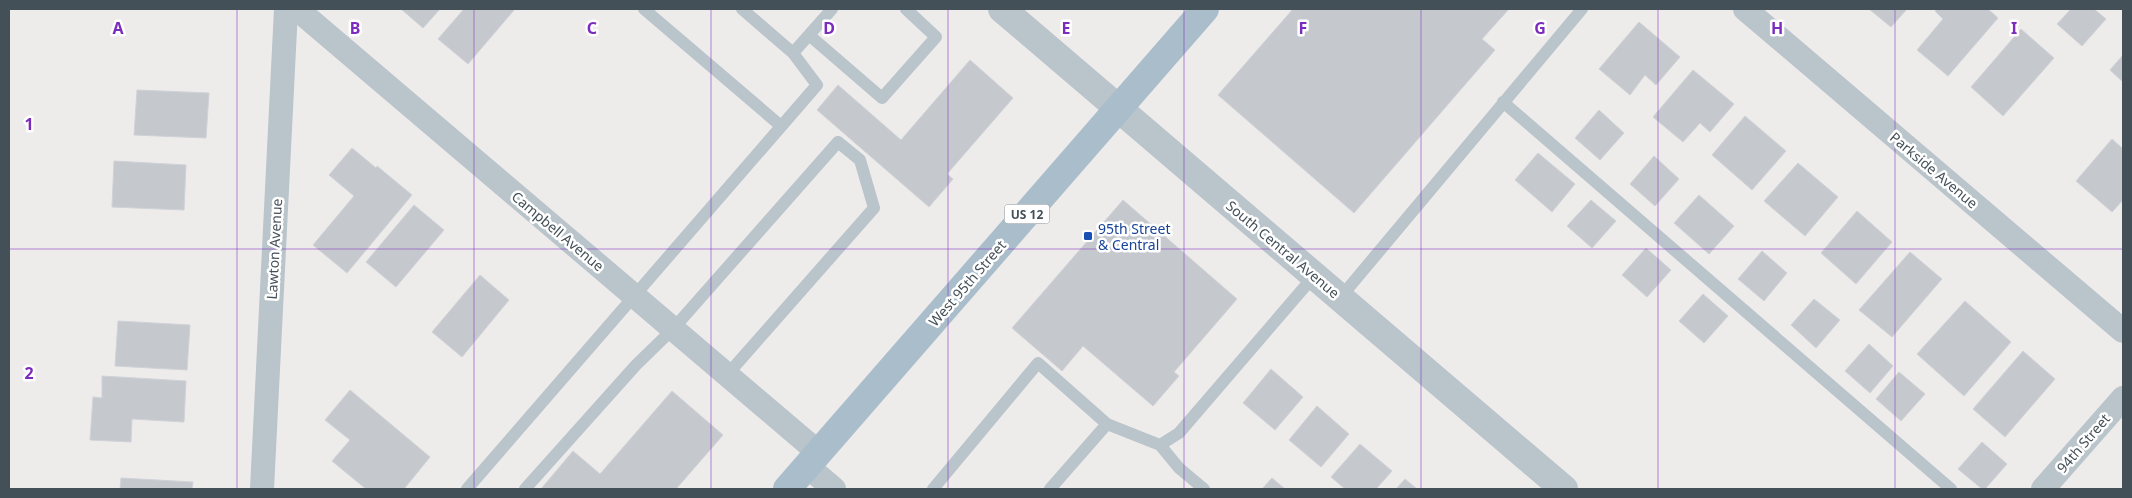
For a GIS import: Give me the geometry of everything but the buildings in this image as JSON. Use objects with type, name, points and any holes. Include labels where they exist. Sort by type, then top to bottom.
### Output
[{"type":"main road","name":"West 95th Street","points":[[787,489],[1205,9]]},
{"type":"street","name":"Lawton Avenue","points":[[262,489],[286,9]]},
{"type":"street","name":"Campbell Avenue","points":[[297,9],[727,375],[813,460],[834,489]]},
{"type":"street","name":"Parkside Avenue","points":[[1745,9],[2123,331]]},
{"type":"street","name":"South Central Avenue","points":[[1010,11],[1118,110],[1564,489]]},
{"type":"street","name":"94th Street","points":[[2043,489],[2123,398]]},
{"type":"lane","points":[[644,9],[781,126]]},
{"type":"lane","points":[[467,489],[633,295],[817,85],[793,53],[742,9]]},
{"type":"lane","points":[[793,53],[832,9]]},
{"type":"lane","points":[[809,35],[882,98],[936,37],[906,9]]},
{"type":"lane","points":[[1340,298],[1582,9]]},
{"type":"lane","points":[[1503,102],[1951,489]]},
{"type":"lane","points":[[525,489],[636,365],[673,329],[838,142],[860,160],[874,208],[727,375]]},
{"type":"lane","points":[[1160,445],[1179,433],[1314,276]]},
{"type":"lane","points":[[933,489],[1038,363],[1106,424],[1160,445],[1180,468],[1204,489]]},
{"type":"lane","points":[[1050,489],[1106,424]]},
{"type":"place","name":"95th Street & Central","points":[[1088,236]]}]
